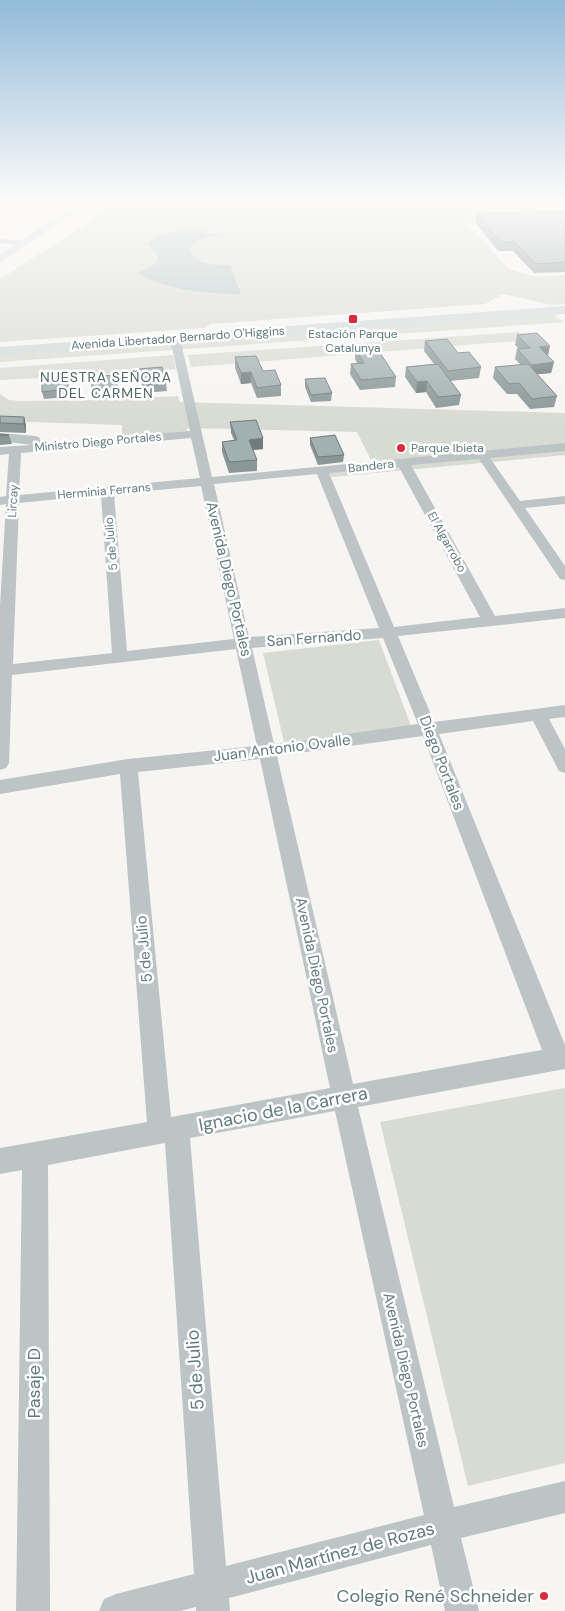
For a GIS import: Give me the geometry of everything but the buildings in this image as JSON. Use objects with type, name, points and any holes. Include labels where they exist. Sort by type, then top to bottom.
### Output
[{"type":"main road","points":[[565,312],[563,317],[565,320]]},
{"type":"main road","name":"Avenida Libertador Bernardo O'Higgins","points":[[0,350],[178,349],[565,312]]},
{"type":"street","name":"Avenida Diego Portales","points":[[178,349],[344,1098],[462,1611]]},
{"type":"street","name":"Ministro Diego Portales","points":[[0,451],[196,434]]},
{"type":"street","points":[[0,436],[35,440],[38,448]]},
{"type":"street","name":"Bandera","points":[[208,482],[565,447]]},
{"type":"street","name":"Lircay","points":[[0,763],[4,670],[3,622],[6,501],[15,450]]},
{"type":"street","points":[[482,455],[560,561],[565,576]]},
{"type":"street","name":"El Algarrobo","points":[[403,462],[490,621]]},
{"type":"street","name":"Diego Portales","points":[[321,470],[390,632],[561,1058]]},
{"type":"street","name":"Herminia Ferrans","points":[[6,501],[208,482]]},
{"type":"street","name":"5 de Julio","points":[[107,491],[120,657]]},
{"type":"street","points":[[517,505],[565,500]]},
{"type":"street","name":"San Fernando","points":[[4,670],[244,643],[390,632],[565,613]]},
{"type":"street","name":"Juan Antonio Ovalle","points":[[0,787],[128,766],[268,751],[565,712]]},
{"type":"street","points":[[538,715],[565,766]]},
{"type":"street","name":"5 de Julio","points":[[128,766],[168,1130],[212,1599]]},
{"type":"street","name":"Ignacio de la Carrera","points":[[0,1161],[561,1058]]},
{"type":"street","name":"Pasaje D","points":[[33,1611],[35,1155]]},
{"type":"street","name":"Juan Martínez de Rozas","points":[[116,1611],[212,1599],[442,1526],[565,1497]]},
{"type":"shaded area","points":[[9,273],[523,273],[535,277],[565,275],[565,304],[552,305],[503,294],[485,304],[211,324],[205,328],[0,342],[0,279]]},
{"type":"shaded area","points":[[137,273],[233,273],[241,294],[187,290],[149,279]]},
{"type":"shaded area","points":[[555,313],[556,317],[565,322],[0,362],[0,353]]},
{"type":"shaded area","points":[[519,332],[542,339],[191,367],[188,355]]},
{"type":"shaded area","points":[[173,355],[176,369],[38,380],[38,378],[0,380],[0,368]]},
{"type":"shaded area","name":"Parque Ibieta","points":[[0,394],[9,400],[21,401],[178,396],[180,402],[565,413],[565,455],[332,477],[328,473],[375,468],[357,432],[187,428],[188,435],[122,441],[122,425],[0,421]]},
{"type":"shaded area","points":[[379,640],[411,726],[284,742],[263,653]]},
{"type":"shaded area","points":[[565,1088],[565,1463],[468,1486],[380,1122]]},
{"type":"place","name":"Estación Parque Catalunya","points":[[353,319]]},
{"type":"place","name":"Parque Ibieta","points":[[401,448]]},
{"type":"place","name":"Colegio René Schneider","points":[[544,1596]]},
{"type":"district","name":"NUESTRA SEÑORA DEL CARMEN","points":[[106,386]]}]
